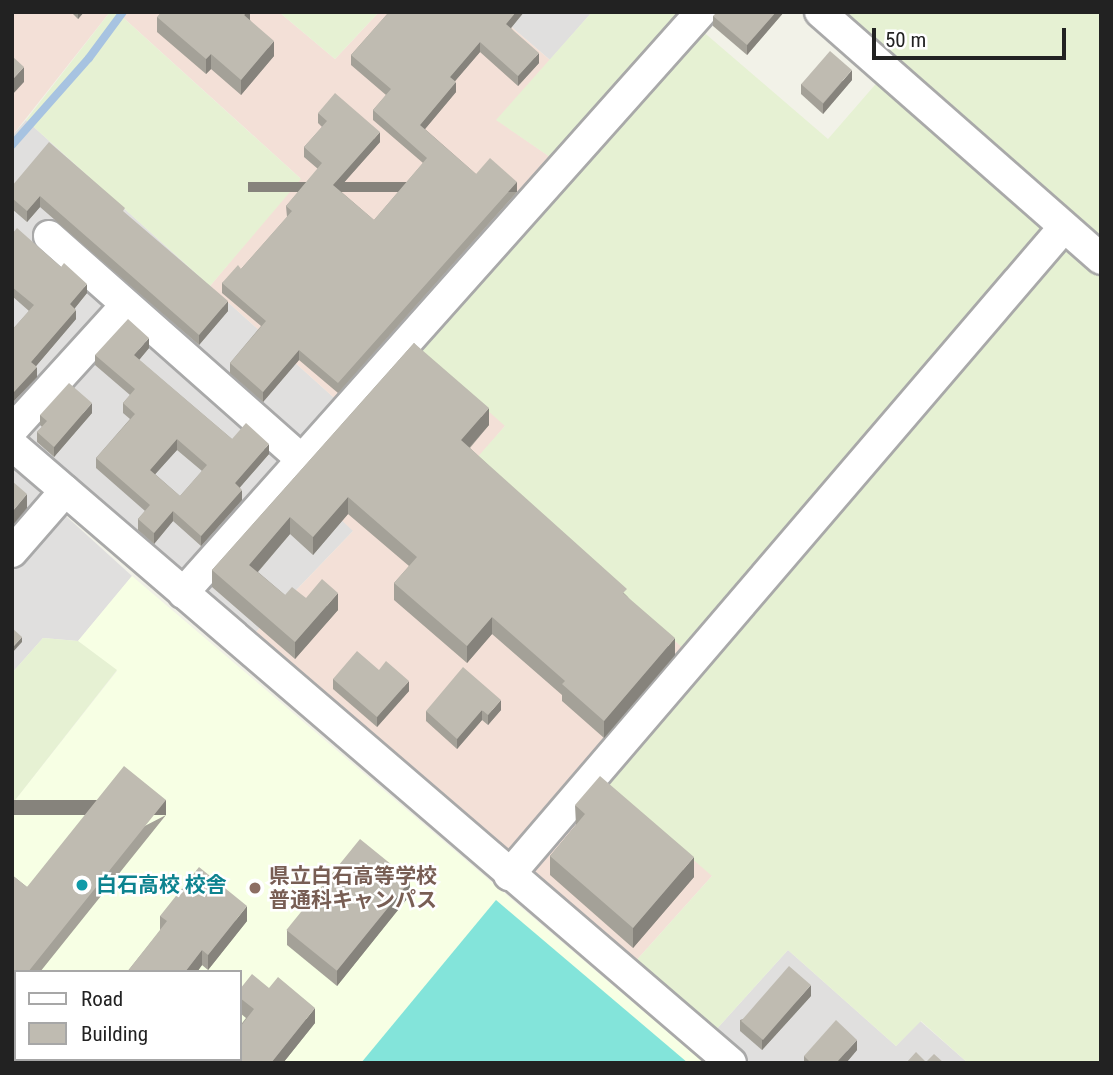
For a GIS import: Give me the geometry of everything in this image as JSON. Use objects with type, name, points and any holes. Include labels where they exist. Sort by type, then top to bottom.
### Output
[{"type":"street","points":[[183,593],[701,12]]},
{"type":"street","points":[[820,12],[1101,259]]},
{"type":"street","points":[[509,875],[1064,228]]},
{"type":"street","points":[[49,236],[302,460]]},
{"type":"street","points":[[12,430],[125,306]]},
{"type":"street","points":[[12,445],[509,875],[731,1063]]},
{"type":"street","points":[[12,551],[65,491]]},
{"type":"shaded area","points":[[12,12],[110,12],[12,136]]},
{"type":"shaded area","points":[[110,12],[117,12],[301,179],[210,286],[26,120]]},
{"type":"shaded area","points":[[117,12],[279,12],[335,59],[379,12],[494,12],[550,60],[497,120],[569,170],[505,426],[475,461],[703,666],[712,876],[634,963],[252,636],[353,531],[296,477],[352,414],[210,286],[300,178]]},
{"type":"shaded area","points":[[279,12],[379,12],[335,59]]},
{"type":"shaded area","points":[[494,12],[592,12],[550,60]]},
{"type":"shaded area","points":[[592,12],[713,12],[700,29],[828,139],[894,63],[838,12],[1101,12],[1101,1063],[968,1063],[921,1021],[896,1046],[788,950],[714,1032],[634,963],[712,876],[605,783],[703,666],[474,461],[505,426],[414,345],[569,170],[496,120]]},
{"type":"shaded area","points":[[26,120],[352,414],[354,530],[252,636],[12,424],[12,136]]},
{"type":"shaded area","points":[[12,467],[132,576],[78,641],[43,638],[12,673]]},
{"type":"shaded area","name":"県立白石高等学校 普通科キャンパス","points":[[132,576],[704,1063],[12,1063],[12,804],[117,671],[78,641]]},
{"type":"shaded area","points":[[43,638],[78,641],[117,670],[12,804],[12,673]]},
{"type":"shaded area","points":[[496,900],[688,1063],[361,1063]]},
{"type":"shaded area","points":[[788,950],[896,1046],[920,1021],[968,1063],[750,1063],[714,1032]]},
{"type":"building","points":[[161,12],[247,12],[244,15],[274,41],[241,80],[211,54],[206,59],[157,17]]},
{"type":"building","points":[[389,12],[516,12],[506,24],[539,53],[518,76],[480,42],[450,77],[456,82],[420,125],[476,174],[490,158],[517,182],[338,383],[299,350],[263,392],[230,363],[266,321],[222,283],[238,265],[241,269],[292,211],[286,206],[322,163],[304,147],[327,121],[318,113],[335,93],[380,132],[333,185],[374,220],[427,158],[373,110],[391,89],[351,55]]},
{"type":"building","points":[[717,12],[776,12],[747,45],[713,16]]},
{"type":"building","points":[[830,51],[852,70],[823,103],[801,84]]},
{"type":"building","points":[[12,56],[24,67],[12,80]]},
{"type":"building","points":[[49,142],[125,208],[123,211],[228,301],[199,335],[40,196],[27,211],[12,198],[12,186]]},
{"type":"building","points":[[17,228],[61,267],[64,263],[87,284],[70,304],[76,310],[31,362],[37,367],[13,393],[12,330],[34,305],[12,287],[12,234]]},
{"type":"building","points":[[128,319],[149,338],[134,355],[232,439],[246,423],[269,444],[235,483],[242,490],[201,536],[173,511],[154,533],[138,519],[150,505],[96,458],[135,414],[123,403],[135,389],[95,355]],"holes":[[[177,439],[207,465],[180,496],[150,470]]]},
{"type":"building","points":[[414,343],[489,408],[461,440],[627,589],[623,593],[675,638],[604,721],[562,684],[565,681],[492,617],[467,646],[394,583],[417,557],[348,497],[313,537],[290,517],[249,565],[285,595],[292,587],[306,598],[322,579],[338,593],[295,642],[212,570]]},
{"type":"building","points":[[69,383],[92,403],[54,447],[37,432],[47,421],[40,415]]},
{"type":"building","points":[[12,481],[27,494],[12,512]]},
{"type":"building","points":[[12,628],[22,637],[12,648]]},
{"type":"building","points":[[357,651],[379,670],[386,661],[409,681],[377,717],[333,679]]},
{"type":"building","points":[[463,667],[501,700],[488,715],[482,710],[457,739],[426,711]]},
{"type":"building","points":[[124,766],[166,800],[30,970],[14,970],[14,974],[12,875],[27,887]]},
{"type":"building","points":[[600,776],[694,857],[633,928],[550,856],[585,814],[575,805]]},
{"type":"building","points":[[360,839],[411,880],[337,971],[286,930]]},
{"type":"building","points":[[199,867],[247,906],[208,955],[202,950],[187,970],[129,970],[167,921],[160,916]]},
{"type":"building","points":[[789,966],[811,985],[763,1040],[741,1021]]},
{"type":"building","points":[[252,974],[269,988],[278,977],[315,1008],[271,1063],[211,1063],[242,1061],[242,1024],[254,1009],[242,1000],[242,986]]},
{"type":"building","points":[[836,1020],[857,1040],[836,1063],[811,1063],[804,1056]]},
{"type":"building","points":[[916,1052],[926,1062],[934,1054],[944,1063],[906,1063]]},
{"type":"waterway","points":[[12,145],[89,58],[123,12]]},
{"type":"place","name":"白石高校 校舎","points":[[82,885]]},
{"type":"place","name":"県立白石高等学校 普通科キャンパス","points":[[255,888]]}]
